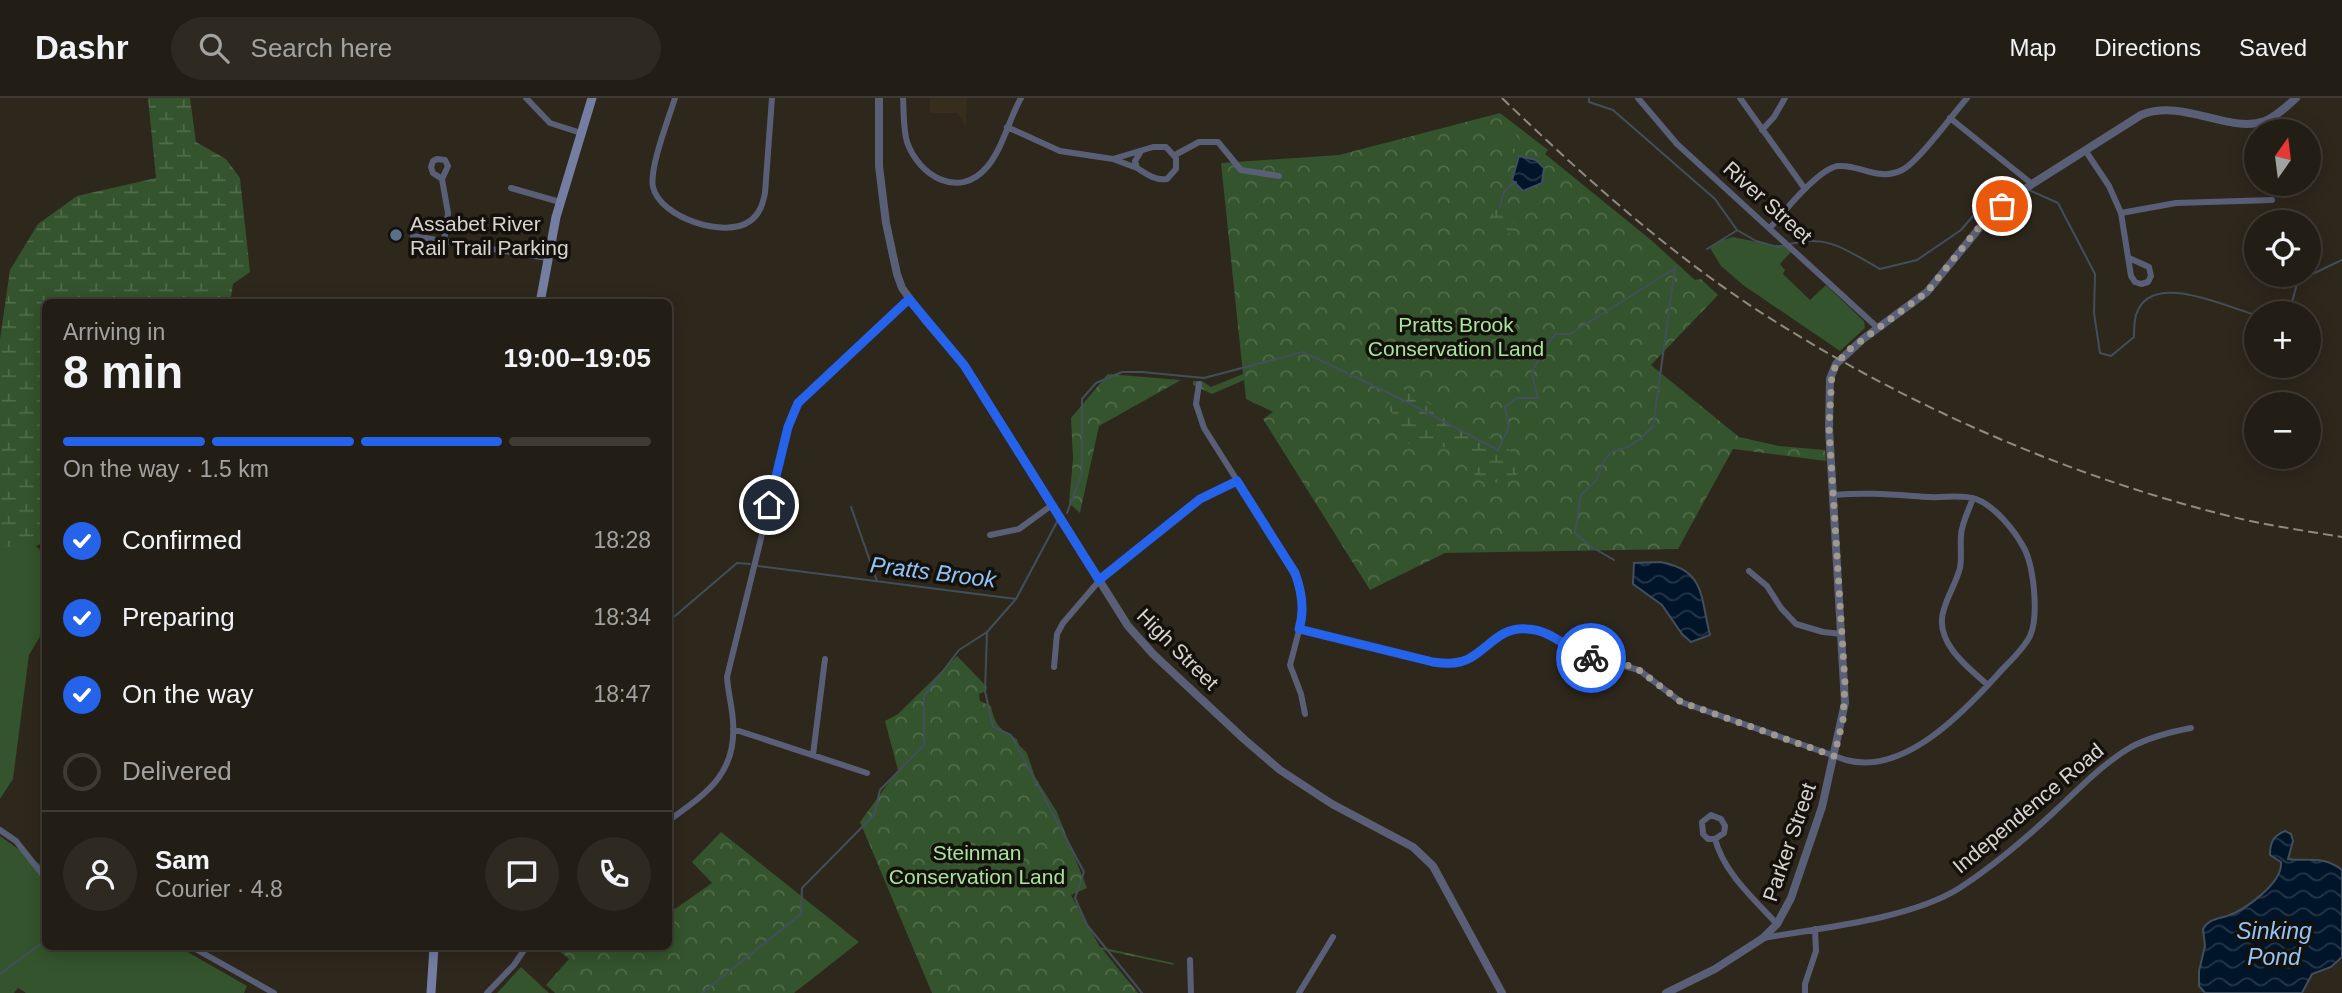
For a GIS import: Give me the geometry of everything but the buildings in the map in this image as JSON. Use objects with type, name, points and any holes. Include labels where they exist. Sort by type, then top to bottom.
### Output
[{"type":"main road","points":[[543,299],[547,258],[560,202],[592,98]]},
{"type":"main road","points":[[431,993],[434,950]]},
{"type":"street","points":[[526,98],[550,123],[581,133]]},
{"type":"street","points":[[675,98],[653,173],[654,190],[666,208],[677,215],[725,228],[748,223],[757,215],[762,205],[772,98]]},
{"type":"street","name":"High Street","points":[[879,98],[879,166],[886,223],[897,274],[909,299],[964,365],[1138,639],[1264,757],[1332,804],[1413,847],[1433,866],[1502,993]]},
{"type":"street","points":[[904,98],[904,126],[910,149],[926,172],[942,181],[961,182],[979,175],[992,159],[1021,98]]},
{"type":"street","name":"River Street","points":[[1638,98],[1677,144],[1878,328]]},
{"type":"street","points":[[1740,98],[1805,189]]},
{"type":"street","points":[[1762,130],[1774,117],[1785,98]]},
{"type":"street","points":[[1770,228],[1805,189],[1835,167],[1885,175],[1909,165],[1968,98]]},
{"type":"street","name":"Parker Street","points":[[1666,993],[1715,969],[1763,938],[1777,924],[1791,898],[1811,843],[1845,703],[1829,428],[1832,372],[1842,356],[1927,292],[1980,226],[1995,212],[2032,184],[2141,115],[2175,108],[2251,123],[2274,117],[2295,98]]},
{"type":"street","points":[[1951,118],[2032,184]]},
{"type":"street","points":[[1007,127],[1060,151],[1113,159],[1159,180],[1167,179],[1177,162],[1175,155],[1166,147],[1160,146],[1113,159]]},
{"type":"street","points":[[1175,155],[1199,142],[1218,142],[1241,170],[1279,177]]},
{"type":"street","points":[[2085,150],[2109,186],[2121,213],[2129,258],[2133,279],[2138,284],[2148,282],[2151,276],[2148,267],[2129,258]]},
{"type":"street","points":[[1137,168],[1135,161],[1139,153]]},
{"type":"street","points":[[442,178],[448,213],[444,241]]},
{"type":"street","points":[[511,188],[560,202]]},
{"type":"street","points":[[2121,213],[2176,203],[2272,200]]},
{"type":"street","points":[[413,236],[547,258]]},
{"type":"street","points":[[672,818],[700,797],[722,775],[732,753],[733,729],[727,677],[791,416],[798,403],[909,299]]},
{"type":"street","points":[[1199,384],[1196,404],[1200,421],[1297,580],[1303,601],[1290,665],[1305,714]]},
{"type":"street","points":[[1054,667],[1057,634],[1099,580],[1200,499],[1237,481]]},
{"type":"street","points":[[1299,629],[1442,664],[1471,658],[1502,633],[1513,629],[1539,631],[1559,639],[1581,655],[1639,670],[1681,702],[1853,762],[1870,764],[1896,758],[1954,719],[1988,685],[2030,635],[2034,598],[2028,557],[2023,546],[1993,510],[1973,499],[1873,492],[1834,495]]},
{"type":"street","points":[[1973,499],[1961,534],[1960,568],[1944,606],[1942,620],[1952,650],[1988,685]]},
{"type":"street","points":[[990,535],[1019,529],[1052,506]]},
{"type":"street","points":[[1749,570],[1767,586],[1797,624],[1823,632],[1842,634]]},
{"type":"street","points":[[813,755],[825,659]]},
{"type":"street","name":"Independence Road","points":[[1763,938],[1920,906],[1956,890],[2008,853],[2111,761],[2132,747],[2162,734],[2191,728]]},
{"type":"street","points":[[733,729],[867,773]]},
{"type":"street","points":[[0,830],[16,841],[42,874]]},
{"type":"street","points":[[1716,839],[1727,867],[1777,924]]},
{"type":"street","points":[[1805,993],[1805,984],[1816,951],[1815,929]]},
{"type":"street","points":[[1299,993],[1333,937]]},
{"type":"street","points":[[197,950],[274,993]]},
{"type":"street","points":[[487,993],[514,965],[524,950]]},
{"type":"street","points":[[1190,960],[1191,993]]},
{"type":"shaded area","points":[[930,98],[967,98],[966,126],[957,113],[930,113]]},
{"type":"green space","points":[[148,98],[190,98],[196,142],[226,159],[240,178],[250,272],[233,284],[231,299],[42,299],[42,543],[34,547],[0,547],[0,339],[10,270],[38,224],[77,196],[156,178]]},
{"type":"green space","name":"Pratts Brook Conservation Land","points":[[1500,113],[1548,150],[1545,154],[1651,240],[1695,280],[1701,279],[1718,295],[1651,365],[1739,437],[1779,446],[1825,450],[1826,461],[1733,449],[1678,549],[1445,553],[1370,590],[1263,419],[1273,412],[1246,399],[1244,380],[1212,394],[1193,385],[1193,381],[1202,381],[1211,387],[1243,374],[1221,163],[1339,155]]},
{"type":"green space","points":[[1514,133],[1524,145],[1523,151],[1512,153],[1504,148],[1507,134]]},
{"type":"green space","points":[[1496,208],[1508,210],[1515,216],[1511,232],[1503,237],[1490,223]]},
{"type":"green space","points":[[1733,237],[1783,245],[1791,252],[1780,264],[1785,270],[1783,274],[1810,300],[1826,285],[1864,321],[1865,328],[1840,351],[1743,285],[1721,266],[1710,248]]},
{"type":"green space","points":[[1108,374],[1181,380],[1099,426],[1080,513],[1069,503],[1073,459],[1071,418]]},
{"type":"green space","points":[[1401,388],[1504,445],[1527,467],[1503,481],[1484,481],[1476,479],[1471,462],[1458,451],[1441,446],[1406,443],[1399,420],[1386,407]]},
{"type":"green space","points":[[0,514],[42,551],[42,633],[29,655],[13,779],[0,799]]},
{"type":"green space","name":"Steinman Conservation Land","points":[[957,656],[987,687],[986,691],[979,694],[980,701],[991,706],[999,726],[1017,739],[1027,753],[1035,777],[1057,812],[1087,888],[1071,895],[1100,947],[1173,963],[1174,965],[1103,950],[1138,993],[932,993],[860,822],[898,770],[885,721],[898,714]]},
{"type":"green space","points":[[721,832],[859,942],[794,993],[555,993],[546,985],[569,959],[558,950],[672,950],[672,904],[675,909],[712,883],[692,862]]},
{"type":"green space","points":[[0,836],[42,866],[42,950],[184,950],[247,986],[244,993],[26,993],[18,988],[14,993],[0,993]]},
{"type":"green space","points":[[521,967],[549,993],[497,993]]},
{"type":"water","points":[[1519,156],[1536,160],[1544,168],[1542,183],[1523,191],[1512,180]]},
{"type":"water","points":[[1660,562],[1686,571],[1693,579],[1702,597],[1710,635],[1691,642],[1682,634],[1662,605],[1633,584],[1634,563]]},
{"type":"water","name":"Sinking Pond","points":[[2285,831],[2291,834],[2293,841],[2288,859],[2328,862],[2342,870],[2342,957],[2331,967],[2312,974],[2302,993],[2205,993],[2199,986],[2199,971],[2205,946],[2203,929],[2211,921],[2243,908],[2270,887],[2280,870],[2281,862],[2270,855],[2272,843],[2275,837]]},
{"type":"waterway","points":[[1589,98],[1589,102],[1613,110],[1715,199],[1737,230],[1756,241],[1778,247],[1785,246]]},
{"type":"waterway","points":[[1500,208],[1504,193],[1516,182]]},
{"type":"waterway","points":[[1790,244],[1816,241],[1838,246],[1880,269],[1917,260],[1961,230],[1984,203],[2004,190],[2018,187]]},
{"type":"waterway","points":[[2031,191],[2058,203],[2095,274],[2094,313],[2100,353],[2111,356],[2134,337],[2136,315],[2144,301],[2156,294],[2190,295],[2244,311]]},
{"type":"waterway","name":"Pratts Brook","points":[[1707,249],[1736,231]]},
{"type":"waterway","points":[[2292,301],[2297,284],[2302,279],[2342,260]]},
{"type":"waterway","name":"Pratts Brook","points":[[1067,513],[1082,473],[1082,399],[1096,383],[1122,372],[1204,378],[1303,352],[1498,450],[1509,427],[1505,407],[1517,398],[1538,398],[1533,378],[1534,369],[1554,336],[1570,334],[1677,267]]},
{"type":"waterway","points":[[1614,560],[1590,546],[1575,533],[1581,495],[1597,479],[1604,461],[1612,451],[1634,443],[1653,426],[1675,268]]},
{"type":"waterway","points":[[851,507],[877,581]]},
{"type":"waterway","name":"Pratts Brook","points":[[758,566],[1016,599],[1058,520]]},
{"type":"waterway","name":"Pratts Brook","points":[[672,619],[737,563],[750,564]]},
{"type":"waterway","points":[[1016,599],[987,632],[985,691],[993,727],[1011,735],[1084,872],[1075,898],[1087,925],[1142,993]]},
{"type":"waterway","points":[[702,993],[801,914],[802,888],[874,815],[880,790],[924,745],[924,696],[959,650],[987,632]]},
{"type":"waterway","name":"Pratts Brook","points":[[0,974],[42,943]]},
{"type":"railway","points":[[1502,98],[1592,182],[1687,261],[1754,308],[1863,373],[1978,429],[2096,476],[2232,517],[2342,537]]},
{"type":"way so far","points":[[1591,658],[1630,666],[1651,678],[1681,702],[1834,756],[1843,720],[1845,683],[1829,428],[1832,372],[1846,352],[1927,292],[1980,226],[2002,206]]},
{"type":"place","name":"Assabet River Rail Trail Parking","points":[[396,235]]},
{"type":"route","points":[[769,505],[791,416],[798,403],[909,299],[964,365],[1099,580],[1200,499],[1237,481],[1295,573],[1303,601],[1299,629],[1450,664],[1471,658],[1502,633],[1525,628],[1548,633],[1581,655],[1591,658]]}]
